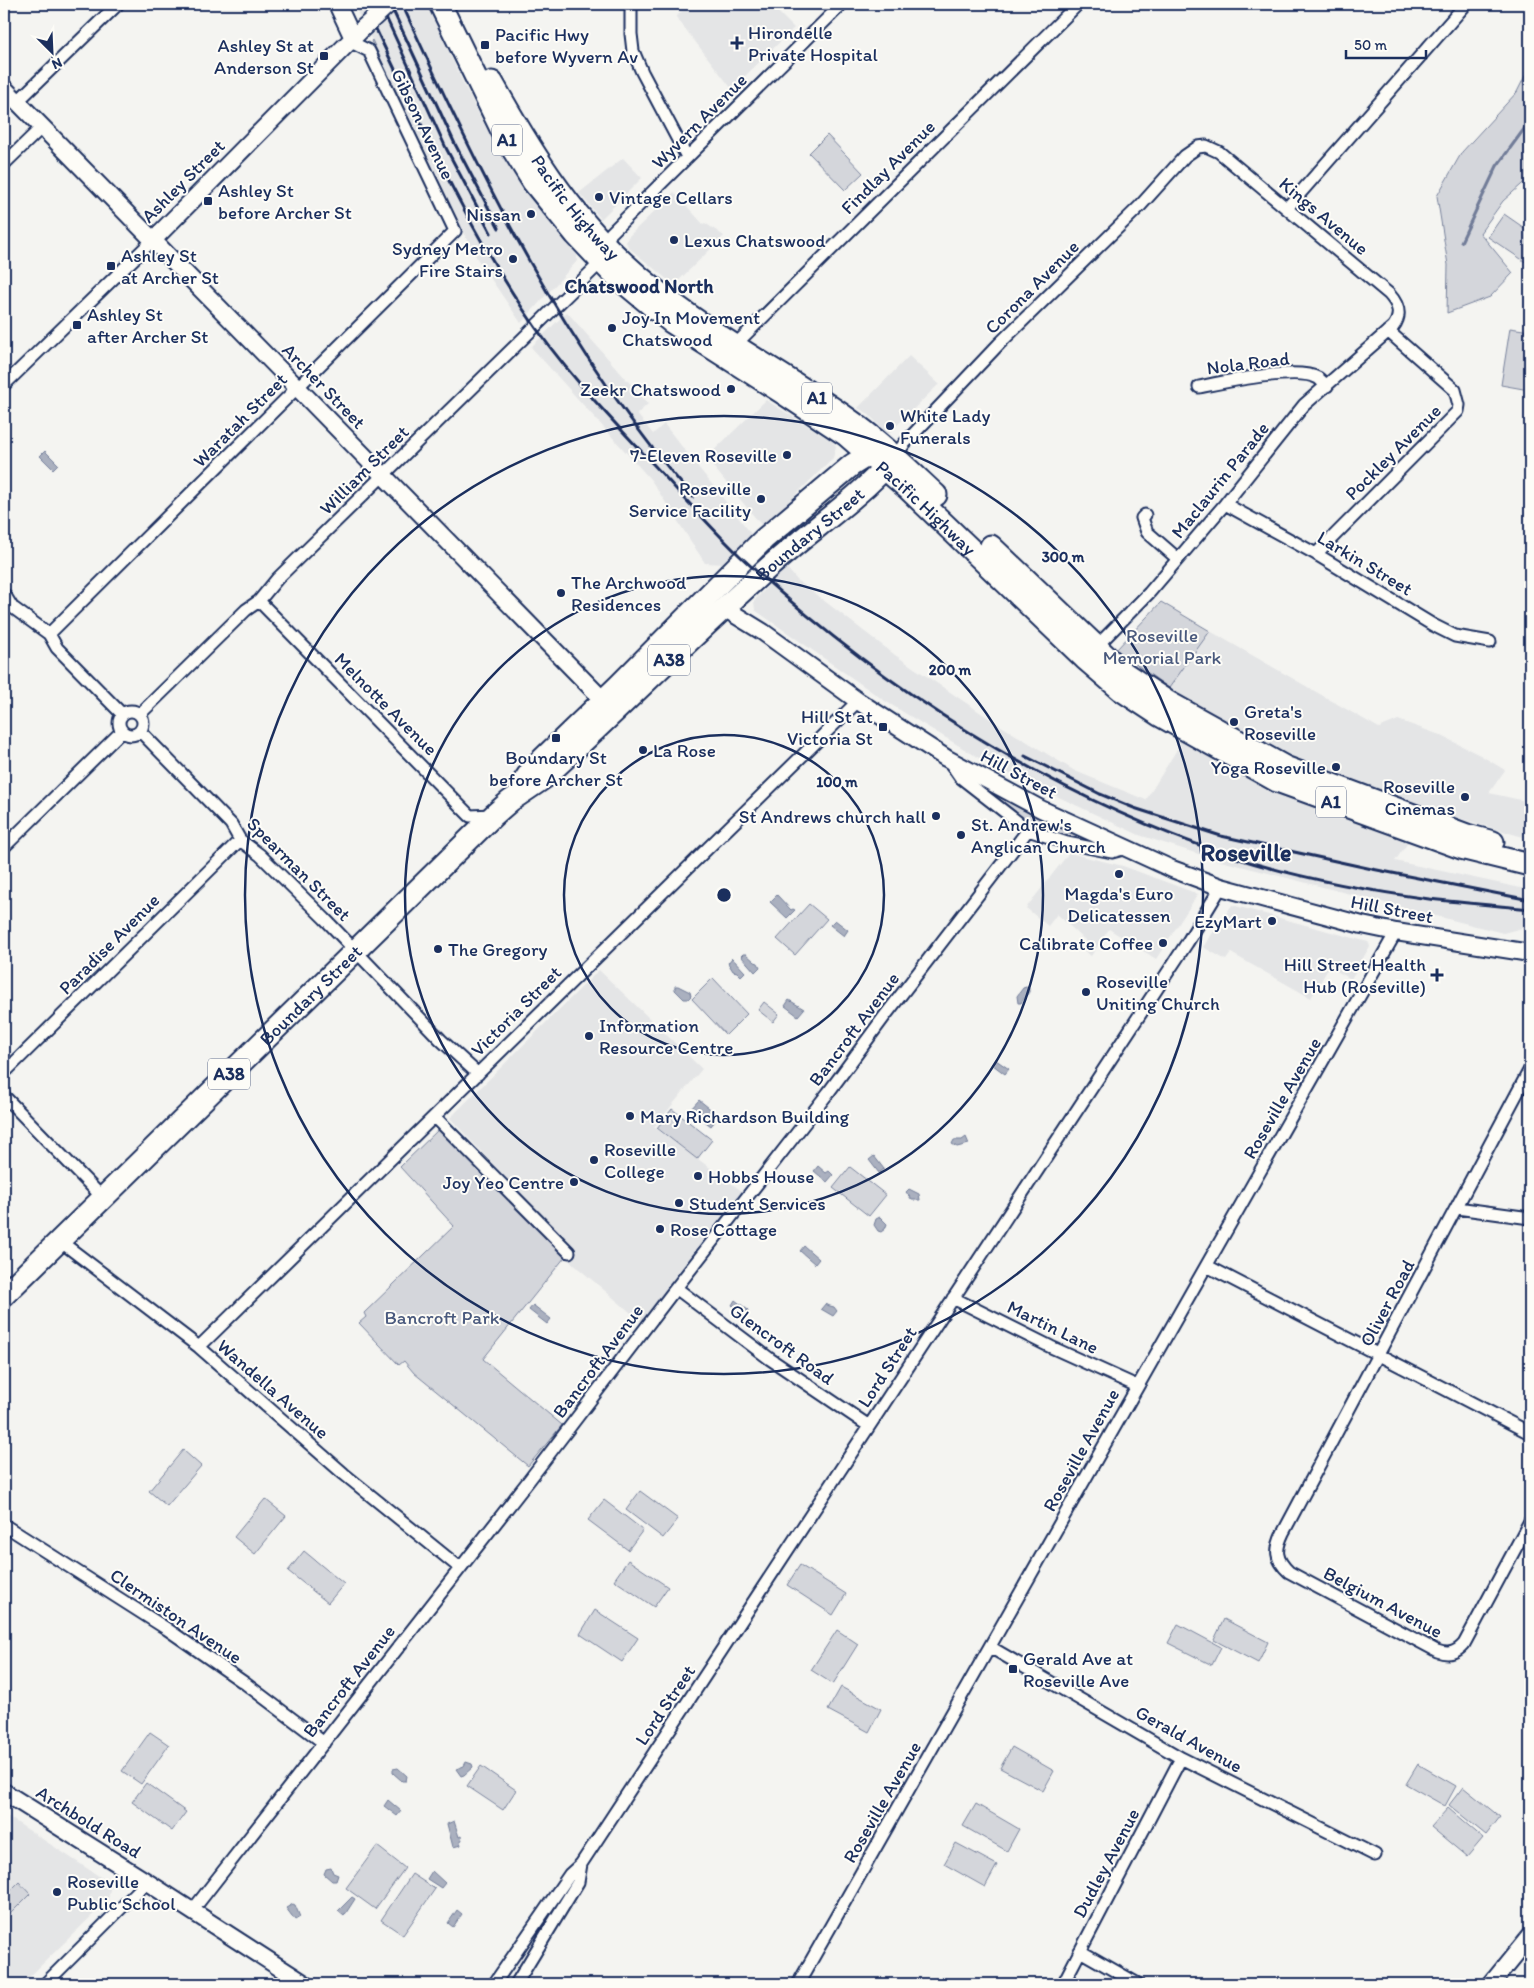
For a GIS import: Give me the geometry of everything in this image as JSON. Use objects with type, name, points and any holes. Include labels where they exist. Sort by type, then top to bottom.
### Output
[{"type":"highway","name":"Pacific Highway","points":[[440,4],[484,96],[516,155],[554,210],[602,252]]},
{"type":"highway","name":"Pacific Highway","points":[[455,4],[491,80],[546,170],[583,220],[612,273],[670,322],[730,350],[848,418],[883,460],[1091,653],[1121,690],[1144,706],[1277,781],[1461,848],[1530,866]]},
{"type":"highway","name":"Boundary Street","points":[[4,1295],[355,950],[510,801],[532,769],[724,608],[784,553],[869,484],[883,460]]},
{"type":"highway","name":"Boundary Street","points":[[609,706],[764,539],[847,468],[883,460]]},
{"type":"highway","name":"Pacific Highway","points":[[1091,653],[1124,672],[1153,693],[1284,767],[1467,835],[1530,850]]},
{"type":"street","points":[[17,102],[118,4]]},
{"type":"street","points":[[337,4],[358,33]]},
{"type":"street","name":"Ashley Street","points":[[4,385],[153,240],[389,4]]},
{"type":"street","points":[[631,4],[631,34],[634,51],[642,72],[687,157]]},
{"type":"street","name":"Wyvern Avenue","points":[[602,252],[612,233],[842,4]]},
{"type":"street","name":"Findlay Avenue","points":[[730,350],[1078,4]]},
{"type":"street","points":[[1287,208],[1466,4]]},
{"type":"street","name":"Gibson Avenue","points":[[358,33],[355,44],[369,51],[455,231]]},
{"type":"street","name":"Archer Street","points":[[4,88],[609,706]]},
{"type":"street","points":[[4,164],[42,127]]},
{"type":"street","name":"Kings Avenue","points":[[1198,147],[1206,146],[1219,152],[1393,298],[1399,310],[1399,316],[1397,322],[1388,331]]},
{"type":"street","name":"Corona Avenue","points":[[883,460],[904,444],[999,344],[1140,206],[1185,156],[1198,147]]},
{"type":"street","name":"Waratah Street","points":[[49,634],[455,231]]},
{"type":"street","name":"William Street","points":[[140,714],[246,610],[259,601],[277,579],[594,270],[602,252]]},
{"type":"street","name":"Maclaurin Parade","points":[[1091,653],[1149,593],[1225,504],[1304,404],[1388,331]]},
{"type":"street","name":"Pockley Avenue","points":[[1316,554],[1458,411],[1460,405],[1455,390],[1388,331]]},
{"type":"street","name":"Nola Road","points":[[1199,387],[1282,374],[1305,374],[1318,378],[1326,386]]},
{"type":"street","name":"Larkin Street","points":[[1225,504],[1316,554],[1455,636],[1490,642]]},
{"type":"street","points":[[1145,515],[1142,518],[1147,532],[1178,559]]},
{"type":"street","points":[[4,594],[8,611],[49,634],[58,648],[122,714]]},
{"type":"street","name":"Melnotte Avenue","points":[[259,601],[470,816],[494,815]]},
{"type":"street","name":"Hill Street","points":[[724,608],[763,632],[858,701],[946,758],[1041,809],[1172,869],[1221,887],[1396,932],[1530,953]]},
{"type":"street","name":"Victoria Street","points":[[199,1347],[858,701]]},
{"type":"street","points":[[131,711],[140,714],[143,724],[140,731],[131,735],[122,731],[119,723],[122,714],[131,711]]},
{"type":"street","points":[[4,847],[122,731]]},
{"type":"street","name":"Spearman Street","points":[[140,731],[231,824],[240,840],[260,855],[441,1040],[478,1074]]},
{"type":"street","points":[[946,758],[960,777],[1028,830],[1067,842],[1112,852],[1127,848]]},
{"type":"street","name":"Bancroft Avenue","points":[[192,1911],[530,1479],[1028,830]]},
{"type":"street","name":"Paradise Avenue","points":[[4,1073],[240,840]]},
{"type":"street","name":"Lord Street","points":[[494,1984],[570,1874],[581,1864],[1187,944],[1221,887]]},
{"type":"street","name":"Roseville Avenue","points":[[798,1984],[1396,932]]},
{"type":"street","name":"Oliver Road","points":[[1277,1553],[1277,1546],[1283,1533],[1530,1069]]},
{"type":"street","points":[[4,1096],[103,1198]]},
{"type":"street","points":[[435,1116],[569,1252]]},
{"type":"street","points":[[1457,1208],[1530,1218]]},
{"type":"street","name":"Wandella Avenue","points":[[60,1241],[199,1347],[344,1474],[460,1568]]},
{"type":"street","points":[[1206,1266],[1530,1433]]},
{"type":"street","name":"Glencroft Road","points":[[676,1288],[770,1359],[869,1426]]},
{"type":"street","name":"Martin Lane","points":[[953,1298],[1051,1347],[1137,1386]]},
{"type":"street","name":"Belgium Avenue","points":[[1277,1553],[1284,1567],[1289,1572],[1437,1651],[1444,1654],[1452,1654],[1464,1644],[1530,1521]]},
{"type":"street","name":"Clermiston Avenue","points":[[4,1525],[167,1629],[246,1684],[324,1743]]},
{"type":"street","name":"Gerald Avenue","points":[[990,1646],[1181,1758],[1375,1855]]},
{"type":"street","name":"Dudley Avenue","points":[[1062,1984],[1181,1758]]},
{"type":"street","name":"Archbold Road","points":[[4,1792],[305,1984]]},
{"type":"street","name":"Lord Street","points":[[516,1984],[578,1882],[581,1864]]},
{"type":"street","points":[[45,1984],[147,1882]]},
{"type":"street","points":[[1491,1984],[1530,1936]]},
{"type":"street","points":[[1080,1951],[1138,1984]]},
{"type":"shaded area","points":[[353,4],[413,4],[419,10],[427,4],[463,83],[498,150],[554,229],[577,255],[577,261],[521,323],[478,260],[457,221],[372,40]]},
{"type":"shaded area","name":"Hirondelle Private Hospital","points":[[689,4],[770,4],[794,28],[732,89],[676,17]]},
{"type":"shaded area","points":[[623,158],[642,178],[601,219],[579,193]]},
{"type":"shaded area","name":"Lexus Chatswood","points":[[674,192],[703,224],[705,223],[724,236],[674,285],[629,248],[626,242],[628,237]]},
{"type":"shaded area","points":[[567,312],[648,404],[637,414],[653,434],[664,424],[753,536],[726,564],[705,563],[651,480],[531,347]]},
{"type":"shaded area","points":[[909,356],[939,384],[888,434],[867,413],[858,408]]},
{"type":"shaded area","name":"7-Eleven Roseville","points":[[766,400],[832,441],[836,446],[833,458],[763,527],[706,458]]},
{"type":"shaded area","points":[[786,567],[797,580],[895,655],[993,721],[1075,771],[1146,800],[1179,746],[1169,688],[1210,631],[1379,728],[1398,720],[1440,735],[1505,770],[1489,793],[1530,802],[1530,839],[1431,810],[1395,861],[1530,890],[1530,926],[1503,933],[1217,860],[1139,835],[989,764],[885,701],[755,610],[754,601]]},
{"type":"shaded area","points":[[1069,853],[1123,866],[1198,894],[1156,959],[1109,929],[1091,956],[1082,949],[1087,942],[1057,914],[1048,926],[1026,908]]},
{"type":"shaded area","points":[[1232,905],[1368,942],[1370,946],[1351,979],[1329,967],[1311,998],[1231,953],[1226,960],[1203,947]]},
{"type":"shaded area","name":"Roseville College","points":[[599,970],[702,1069],[654,1127],[743,1192],[673,1279],[643,1323],[565,1257],[573,1250],[450,1118]]},
{"type":"shaded area","name":"Roseville Public School","points":[[4,1814],[111,1884],[108,1900],[22,1984],[4,1984]]},
{"type":"green space","points":[[371,41],[457,221],[456,222]]},
{"type":"green space","points":[[1530,66],[1530,177],[1503,201],[1480,233],[1513,273],[1490,297],[1447,313],[1448,265],[1437,196],[1462,152],[1517,92]]},
{"type":"green space","points":[[827,135],[863,173],[845,190],[809,153]]},
{"type":"green space","points":[[1504,214],[1530,232],[1530,265],[1488,237]]},
{"type":"green space","points":[[1510,328],[1530,331],[1529,390],[1501,385]]},
{"type":"green space","name":"Roseville Memorial Park","points":[[1161,602],[1210,631],[1169,688],[1116,650]]},
{"type":"green space","points":[[962,774],[1114,848],[1042,829],[1027,823]]},
{"type":"green space","points":[[809,904],[827,919],[795,955],[777,939]]},
{"type":"green space","points":[[713,978],[747,1014],[726,1035],[692,999]]},
{"type":"green space","points":[[764,1002],[779,1014],[773,1022],[758,1010]]},
{"type":"green space","points":[[672,1109],[712,1140],[697,1159],[657,1128]]},
{"type":"green space","name":"Bancroft Park","points":[[441,1127],[565,1257],[483,1359],[562,1425],[528,1466],[414,1373],[404,1361],[399,1365],[359,1323],[366,1317],[364,1313],[454,1226],[400,1167]]},
{"type":"green space","points":[[850,1167],[886,1195],[869,1216],[833,1188]]},
{"type":"green space","points":[[183,1450],[201,1466],[167,1506],[149,1491]]},
{"type":"green space","points":[[640,1491],[678,1519],[663,1538],[626,1510]]},
{"type":"green space","points":[[265,1499],[286,1516],[255,1554],[234,1537]]},
{"type":"green space","points":[[604,1500],[643,1530],[628,1550],[588,1520]]},
{"type":"green space","points":[[304,1551],[344,1584],[328,1603],[288,1571]]},
{"type":"green space","points":[[628,1560],[668,1587],[654,1607],[614,1580]]},
{"type":"green space","points":[[800,1565],[846,1594],[833,1615],[787,1585]]},
{"type":"green space","points":[[595,1610],[638,1638],[622,1662],[580,1634]]},
{"type":"green space","points":[[1224,1619],[1268,1642],[1258,1663],[1214,1640]]},
{"type":"green space","points":[[1178,1624],[1221,1647],[1212,1665],[1168,1643]]},
{"type":"green space","points":[[837,1630],[858,1644],[833,1684],[811,1670]]},
{"type":"green space","points":[[841,1687],[881,1709],[869,1732],[828,1710]]},
{"type":"green space","points":[[150,1732],[169,1745],[141,1784],[122,1771]]},
{"type":"green space","points":[[1012,1747],[1054,1771],[1043,1791],[1000,1768]]},
{"type":"green space","points":[[1418,1764],[1456,1786],[1445,1806],[1406,1784]]},
{"type":"green space","points":[[481,1766],[516,1790],[503,1810],[467,1786]]},
{"type":"green space","points":[[146,1783],[186,1812],[172,1831],[132,1802]]},
{"type":"green space","points":[[1463,1787],[1500,1817],[1486,1835],[1449,1805]]},
{"type":"green space","points":[[976,1804],[1019,1829],[1007,1851],[963,1826]]},
{"type":"green space","points":[[1448,1808],[1483,1838],[1467,1857],[1431,1827]]},
{"type":"green space","points":[[956,1843],[997,1865],[985,1887],[944,1864]]},
{"type":"green space","points":[[377,1846],[405,1868],[375,1909],[346,1888]]},
{"type":"green space","points":[[412,1874],[435,1889],[403,1935],[381,1920]]},
{"type":"green space","points":[[19,1882],[30,1894],[10,1914],[4,1908],[4,1897]]},
{"type":"water","points":[[45,451],[58,464],[53,469],[40,456]]},
{"type":"water","points":[[777,895],[791,910],[795,910],[787,918],[770,902]]},
{"type":"water","points":[[835,920],[848,930],[844,936],[830,925]]},
{"type":"water","points":[[746,954],[758,963],[760,967],[755,972],[741,956]]},
{"type":"water","points":[[732,958],[745,972],[741,976],[733,971],[728,963]]},
{"type":"water","points":[[675,986],[690,992],[691,996],[688,999],[684,999],[675,990]]},
{"type":"water","points":[[1026,987],[1029,988],[1029,992],[1021,1003],[1018,1003],[1017,996]]},
{"type":"water","points":[[789,1000],[804,1009],[798,1016],[785,1006]]},
{"type":"water","points":[[996,1060],[1009,1069],[1005,1074],[993,1065]]},
{"type":"water","points":[[699,1100],[719,1116],[711,1126],[690,1110]]},
{"type":"water","points":[[966,1137],[969,1144],[957,1147],[952,1144],[954,1140],[962,1140]]},
{"type":"water","points":[[874,1156],[884,1169],[879,1173],[869,1160]]},
{"type":"water","points":[[818,1166],[826,1173],[829,1171],[833,1175],[827,1182],[814,1171]]},
{"type":"water","points":[[909,1189],[919,1194],[920,1200],[912,1200],[906,1192]]},
{"type":"water","points":[[880,1217],[887,1224],[881,1232],[874,1225],[876,1219]]},
{"type":"water","points":[[804,1246],[819,1259],[815,1264],[800,1251]]},
{"type":"water","points":[[735,1300],[748,1310],[745,1315],[732,1305]]},
{"type":"water","points":[[826,1303],[826,1305],[834,1307],[837,1311],[833,1316],[821,1309]]},
{"type":"water","points":[[533,1305],[551,1319],[547,1324],[529,1310]]},
{"type":"water","points":[[466,1762],[472,1764],[473,1767],[461,1776],[456,1769],[464,1766]]},
{"type":"water","points":[[398,1768],[407,1776],[406,1781],[402,1781],[393,1773],[393,1769]]},
{"type":"water","points":[[388,1800],[401,1811],[397,1816],[384,1806]]},
{"type":"water","points":[[454,1821],[459,1837],[461,1836],[462,1840],[460,1841],[461,1845],[453,1847],[447,1824]]},
{"type":"water","points":[[331,1868],[333,1873],[338,1875],[336,1881],[332,1881],[324,1874],[326,1869]]},
{"type":"water","points":[[432,1871],[445,1883],[441,1888],[427,1879]]},
{"type":"water","points":[[352,1897],[355,1899],[344,1916],[338,1911]]},
{"type":"water","points":[[293,1904],[300,1917],[295,1920],[286,1908]]},
{"type":"water","points":[[457,1910],[462,1914],[453,1927],[448,1923]]},
{"type":"waterway","points":[[1461,242],[1497,166],[1530,121]]},
{"type":"railway","points":[[364,4],[458,198],[500,273],[537,330],[602,409],[729,545],[794,604],[850,650],[969,732],[1032,769],[1096,802],[1162,831],[1254,864],[1328,882],[1429,899],[1530,909]]},
{"type":"railway","points":[[380,4],[446,148],[491,233]]},
{"type":"railway","points":[[390,4],[455,144],[499,228]]},
{"type":"railway","points":[[402,4],[495,198],[566,323],[605,383],[647,441],[693,497]]},
{"type":"railway","points":[[1025,756],[1100,794],[1134,808],[1221,836],[1372,869],[1530,900]]},
{"type":"place","name":"Hirondelle Private Hospital","points":[[737,43]]},
{"type":"place","name":"Pacific Hwy before Wyvern Av","points":[[485,45]]},
{"type":"place","name":"Ashley St at Anderson St","points":[[324,56]]},
{"type":"place","name":"Vintage Cellars","points":[[599,197]]},
{"type":"place","name":"Ashley St before Archer St","points":[[208,201]]},
{"type":"place","name":"Nissan","points":[[531,214]]},
{"type":"place","name":"Lexus Chatswood","points":[[674,240]]},
{"type":"place","name":"Sydney Metro Fire Stairs","points":[[513,259]]},
{"type":"place","name":"Ashley St at Archer St","points":[[111,266]]},
{"type":"place","name":"Ashley St after Archer St","points":[[77,325]]},
{"type":"place","name":"Joy In Movement Chatswood","points":[[612,328]]},
{"type":"place","name":"Zeekr Chatswood","points":[[731,389]]},
{"type":"place","name":"White Lady Funerals","points":[[890,426]]},
{"type":"place","name":"7-Eleven Roseville","points":[[787,455]]},
{"type":"place","name":"Roseville Service Facility","points":[[761,499]]},
{"type":"place","name":"The Archwood Residences","points":[[561,593]]},
{"type":"place","name":"Greta's Roseville","points":[[1234,722]]},
{"type":"place","name":"Hill St at Victoria St","points":[[883,727]]},
{"type":"place","name":"Boundary St before Archer St","points":[[556,738]]},
{"type":"place","name":"La Rose","points":[[643,750]]},
{"type":"place","name":"Yoga Roseville","points":[[1336,767]]},
{"type":"place","name":"Roseville Cinemas","points":[[1465,797]]},
{"type":"place","name":"St Andrews church hall","points":[[936,816]]},
{"type":"place","name":"St. Andrew's Anglican Church","points":[[961,835]]},
{"type":"place","name":"Magda's Euro Delicatessen","points":[[1119,874]]},
{"type":"place","name":"EzyMart","points":[[1272,921]]},
{"type":"place","name":"Calibrate Coffee","points":[[1163,943]]},
{"type":"place","name":"The Gregory","points":[[438,949]]},
{"type":"place","name":"Hill Street Health Hub (Roseville)","points":[[1437,975]]},
{"type":"place","name":"Roseville Uniting Church","points":[[1086,992]]},
{"type":"place","name":"Information Resource Centre","points":[[589,1036]]},
{"type":"place","name":"Mary Richardson Building","points":[[630,1116]]},
{"type":"place","name":"Roseville College","points":[[594,1160]]},
{"type":"place","name":"Hobbs House","points":[[698,1176]]},
{"type":"place","name":"Joy Yeo Centre","points":[[574,1182]]},
{"type":"place","name":"Student Services","points":[[679,1203]]},
{"type":"place","name":"Rose Cottage","points":[[660,1229]]},
{"type":"place","name":"Gerald Ave at Roseville Ave","points":[[1013,1669]]},
{"type":"place","name":"Roseville Public School","points":[[57,1892]]},
{"type":"district","name":"Chatswood North","points":[[639,286]]},
{"type":"district","name":"Roseville","points":[[1246,852]]}]
